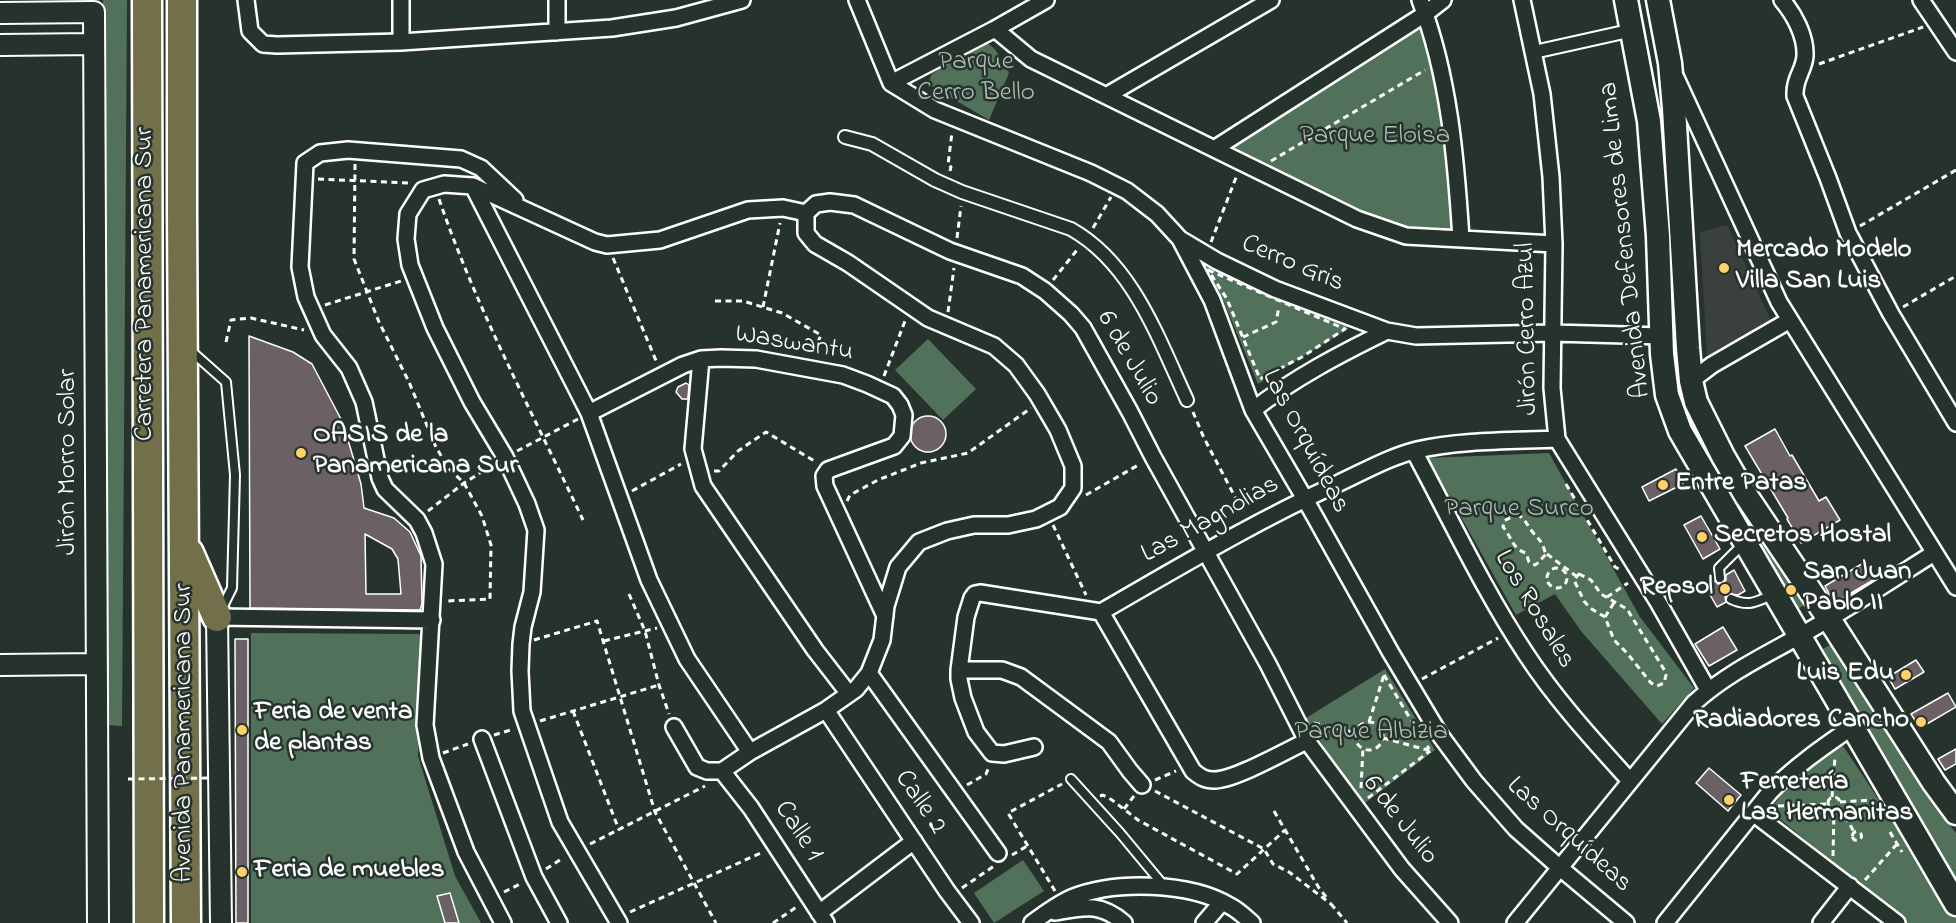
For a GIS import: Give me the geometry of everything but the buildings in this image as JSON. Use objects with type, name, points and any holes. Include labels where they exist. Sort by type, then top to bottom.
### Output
[{"type":"highway","name":"Carretera Panamericana Sur","points":[[147,0],[148,568]]},
{"type":"highway","name":"Carretera Panamericana Sur","points":[[182,0],[185,543]]},
{"type":"highway","name":"Avenida Panamericana Sur","points":[[185,543],[186,923]]},
{"type":"highway","points":[[185,543],[217,617]]},
{"type":"highway","name":"Avenida Panamericana Sur","points":[[148,568],[149,923]]},
{"type":"main road","name":"Avenida Defensores de Lima","points":[[1626,0],[1649,121],[1667,395],[1680,431],[1956,904]]},
{"type":"main road","name":"Avenida Defensores de Lima","points":[[1658,0],[1670,63],[1688,348],[1691,381],[1696,402],[1745,494],[1956,813]]},
{"type":"street","points":[[246,0],[250,31],[263,44],[277,45],[401,42],[612,28],[676,18],[742,0]]},
{"type":"street","points":[[401,0],[401,42]]},
{"type":"street","points":[[557,0],[557,32]]},
{"type":"street","points":[[857,0],[891,83],[1046,0]]},
{"type":"street","points":[[1106,96],[1271,0]]},
{"type":"street","points":[[1214,149],[1423,7],[1443,0]]},
{"type":"street","name":"Jirón Cerro Azul","points":[[1522,0],[1542,94],[1547,137],[1554,244],[1552,388],[1557,439],[1636,579],[1708,690]]},
{"type":"street","points":[[1782,0],[1793,13],[1803,39],[1805,56],[1794,84],[1795,96],[1848,232],[1891,314],[1956,423]]},
{"type":"street","points":[[1921,0],[1956,52]]},
{"type":"street","points":[[0,13],[94,6]]},
{"type":"street","name":"Jirón Morro Solar","points":[[94,6],[98,923]]},
{"type":"street","points":[[1423,7],[1438,63],[1452,132],[1461,239]]},
{"type":"street","points":[[995,29],[1031,58],[1357,219],[1406,236],[1554,244]]},
{"type":"street","points":[[1534,52],[1633,30]]},
{"type":"street","points":[[0,45],[94,44]]},
{"type":"street","points":[[1670,63],[1779,302],[1956,587]]},
{"type":"street","name":"Las Orquídeas","points":[[891,83],[935,110],[1091,173],[1127,191],[1157,214],[1180,239],[1212,300],[1252,410],[1444,741],[1490,801],[1516,829],[1626,923]]},
{"type":"street","points":[[845,137],[872,144],[935,180],[1071,229],[1086,237],[1125,276],[1153,326],[1187,400]]},
{"type":"street","points":[[503,923],[466,852],[428,746],[425,725],[434,564],[417,519],[385,489],[380,478],[364,402],[349,368],[323,336],[306,297],[300,267],[304,171],[320,153],[356,151],[461,159],[481,168],[524,209]]},
{"type":"street","points":[[617,921],[560,822],[522,711],[521,644],[532,592],[537,530],[505,457],[472,402],[435,328],[414,277],[406,239],[408,214],[423,190],[444,184],[473,186],[607,246],[660,240],[748,210],[783,208],[806,213],[806,233],[815,244],[848,263],[928,318],[994,346],[1016,365],[1058,430],[1073,466],[1072,488],[1054,510],[1035,519],[1008,525],[974,525],[956,528],[919,543],[898,567],[886,606],[882,640],[869,673],[856,689],[826,710],[750,752],[722,771],[707,771],[697,766],[674,727]]},
{"type":"street","points":[[473,186],[589,413],[649,580],[687,659],[750,752]]},
{"type":"street","name":"6 de Julio","points":[[806,213],[816,204],[830,202],[854,206],[950,251],[1022,276],[1045,291],[1071,314],[1083,328],[1130,412],[1268,664],[1307,741],[1402,869],[1450,923]]},
{"type":"street","name":"Cerro Gris","points":[[1180,239],[1275,289],[1387,331],[1416,336],[1553,333],[1662,336]]},
{"type":"street","points":[[1691,381],[1712,365],[1790,320]]},
{"type":"street","points":[[1252,410],[1278,390],[1348,350],[1387,331]]},
{"type":"street","points":[[701,359],[693,449],[703,486],[815,650],[849,694]]},
{"type":"street","name":"Waswantu","points":[[589,413],[683,365],[701,359],[756,359],[807,368],[843,375],[893,396],[904,415],[902,436],[894,446],[828,470]]},
{"type":"street","name":"Las Magnolias","points":[[1097,611],[1305,499],[1387,461],[1414,451],[1441,446],[1557,439]]},
{"type":"street","name":"Los Rosales","points":[[1414,451],[1511,631],[1551,689],[1630,781]]},
{"type":"street","points":[[828,470],[824,476],[825,486],[885,616]]},
{"type":"street","points":[[1515,923],[1694,703],[1708,690],[1726,677],[1829,619],[1934,553]]},
{"type":"street","points":[[1034,747],[1004,754],[992,753],[976,732],[963,698],[959,670],[966,617],[975,594],[1097,611],[1193,771],[1201,778],[1215,780],[1230,777],[1307,741]]},
{"type":"street","points":[[217,617],[432,620]]},
{"type":"street","name":"Avenida Panamericana Sur","points":[[217,617],[221,923]]},
{"type":"street","points":[[0,665],[97,664]]},
{"type":"street","points":[[959,670],[1002,670],[1021,677],[1109,742],[1142,785]]},
{"type":"street","points":[[869,673],[955,792],[999,859]]},
{"type":"street","name":"Calle 2","points":[[826,710],[971,923]]},
{"type":"street","points":[[1665,923],[1782,779],[1852,727]]},
{"type":"street","points":[[482,740],[534,877],[559,923]]},
{"type":"street","name":"Calle 1","points":[[722,771],[751,808],[822,918]]},
{"type":"street","points":[[1753,813],[1897,923]]},
{"type":"street","points":[[822,918],[914,841]]},
{"type":"street","points":[[1037,919],[1071,898],[1099,890],[1164,886],[1207,894],[1232,906],[1252,923]]},
{"type":"street","points":[[1821,923],[1853,888]]},
{"type":"street","points":[[1204,923],[1222,902]]},
{"type":"street","points":[[1037,919],[1091,907],[1111,912],[1124,923]]},
{"type":"lane","points":[[183,344],[226,382],[235,475],[232,588],[217,617]]},
{"type":"lane","points":[[1720,578],[1719,568],[1745,542]]},
{"type":"lane","points":[[1731,599],[1743,604],[1754,603],[1775,593]]},
{"type":"lane","points":[[1071,779],[1164,886]]},
{"type":"path","points":[[1801,70],[1936,22]]},
{"type":"path","points":[[1206,254],[1249,166],[1438,63]]},
{"type":"path","points":[[946,184],[951,166],[948,165],[954,117]]},
{"type":"path","points":[[356,151],[354,259],[379,321],[409,382],[435,445],[448,468],[464,483],[482,516],[490,545],[490,600],[433,602]]},
{"type":"path","points":[[1848,232],[1956,170]]},
{"type":"path","points":[[304,171],[355,181],[412,183],[416,200]]},
{"type":"path","points":[[434,186],[462,262],[488,321],[583,520]]},
{"type":"path","points":[[763,307],[783,208]]},
{"type":"path","points":[[607,246],[662,376]]},
{"type":"path","points":[[1209,270],[1280,301],[1345,329],[1302,357],[1260,379],[1227,299],[1209,270]]},
{"type":"path","points":[[1891,314],[1956,276]]},
{"type":"path","points":[[311,309],[414,277]]},
{"type":"path","points":[[715,301],[743,301],[782,313],[821,335],[807,368]]},
{"type":"path","points":[[1243,337],[1276,322],[1280,301]]},
{"type":"path","points":[[879,389],[910,306]]},
{"type":"path","points":[[226,342],[231,320],[251,318],[323,336]]},
{"type":"path","points":[[1187,400],[1204,438],[1251,527]]},
{"type":"path","points":[[842,523],[845,504],[850,495],[878,480],[921,464],[968,453],[1041,401]]},
{"type":"path","points":[[619,497],[695,457],[711,471],[719,471],[738,452],[766,432],[828,470]]},
{"type":"path","points":[[1097,611],[1054,510],[1153,457]]},
{"type":"path","points":[[1561,476],[1615,567],[1636,579],[1607,597]]},
{"type":"path","points":[[1547,554],[1535,565],[1529,562],[1526,553],[1514,546],[1510,534],[1504,530],[1504,521],[1517,514],[1522,517],[1540,538],[1547,554],[1576,576],[1583,575],[1591,580],[1601,594],[1627,609],[1665,671],[1664,683],[1653,685],[1614,640],[1605,617],[1590,608],[1584,601],[1576,587],[1574,580],[1576,576]]},
{"type":"path","points":[[1563,567],[1567,580],[1562,587],[1554,587],[1550,584],[1548,576],[1553,569],[1563,567]]},
{"type":"path","points":[[628,594],[645,631],[659,685],[674,727]]},
{"type":"path","points":[[1605,617],[1615,601]]},
{"type":"path","points":[[521,644],[597,621],[656,812],[716,923]]},
{"type":"path","points":[[604,641],[670,624]]},
{"type":"path","points":[[1410,685],[1511,631]]},
{"type":"path","points":[[1370,722],[1384,675],[1419,732]]},
{"type":"path","points":[[527,725],[659,685]]},
{"type":"path","points":[[573,711],[619,830]]},
{"type":"path","points":[[1295,718],[1356,733]]},
{"type":"path","points":[[1370,722],[1378,725],[1383,738],[1376,748],[1363,748],[1357,742],[1356,733],[1361,725],[1370,722]]},
{"type":"path","points":[[1383,738],[1431,751]]},
{"type":"path","points":[[1425,741],[1431,751]]},
{"type":"path","points":[[1357,806],[1444,741]]},
{"type":"path","points":[[1357,806],[1363,748]]},
{"type":"path","points":[[1827,804],[1832,797],[1835,749]]},
{"type":"path","points":[[955,792],[986,774],[992,753]]},
{"type":"path","points":[[576,851],[707,785],[722,771]]},
{"type":"path","points":[[128,778],[212,778]]},
{"type":"path","points":[[1062,903],[1008,813],[1071,779]]},
{"type":"path","points":[[1142,785],[1264,849],[1273,864],[1289,872],[1332,904]]},
{"type":"path","points":[[1090,800],[1103,795],[1138,820],[1237,874],[1285,830]]},
{"type":"path","points":[[1832,797],[1836,797],[1854,832]]},
{"type":"path","points":[[1773,811],[1782,798]]},
{"type":"path","points":[[1825,853],[1833,860],[1834,810],[1840,804],[1872,800]]},
{"type":"path","points":[[1777,806],[1827,804]]},
{"type":"path","points":[[1827,804],[1834,810]]},
{"type":"path","points":[[1274,812],[1319,888],[1347,923]]},
{"type":"path","points":[[1853,888],[1897,844]]},
{"type":"path","points":[[617,921],[776,846]]},
{"type":"path","points":[[951,896],[999,859],[1028,846]]},
{"type":"path","points":[[773,923],[809,898]]},
{"type":"shaded area","name":"Mercado Modelo Villa San Luis","points":[[1727,225],[1772,323],[1712,357],[1707,354],[1700,232]]},
{"type":"green space","points":[[103,0],[127,0],[122,726],[108,725]]},
{"type":"green space","name":"Parque Eloisa","points":[[1422,26],[1441,92],[1454,231],[1404,230],[1222,149]]},
{"type":"green space","name":"Parque Cerro Bello","points":[[983,42],[992,46],[1009,73],[989,120],[931,86],[929,81],[932,74]]},
{"type":"green space","points":[[1207,266],[1347,325],[1348,329],[1258,384]]},
{"type":"green space","points":[[928,339],[976,389],[943,420],[895,370]]},
{"type":"green space","points":[[1683,394],[1808,603],[1794,611],[1699,448],[1678,395]]},
{"type":"green space","name":"Parque Surco","points":[[1549,453],[1640,617],[1694,688],[1662,724],[1581,631],[1555,594],[1516,615],[1428,458]]},
{"type":"green space","points":[[251,633],[418,634],[425,639],[418,756],[455,876],[481,923],[251,923]]},
{"type":"green space","points":[[1830,645],[1835,647],[1927,796],[1956,833],[1956,882],[1819,651]]},
{"type":"green space","name":"Parque Albizia","points":[[1385,669],[1435,750],[1361,806],[1306,718]]},
{"type":"green space","points":[[1841,743],[1956,915],[1956,923],[1907,923],[1770,811],[1793,781]]},
{"type":"green space","points":[[1023,860],[1044,891],[994,923],[974,893]]},
{"type":"place","name":"Mercado Modelo Villa San Luis","points":[[1724,268]]},
{"type":"place","name":"OASIS de la Panamericana Sur","points":[[301,453]]},
{"type":"place","name":"Entre Patas","points":[[1663,485]]},
{"type":"place","name":"Secretos Hostal","points":[[1702,537]]},
{"type":"place","name":"Repsol","points":[[1725,589]]},
{"type":"place","name":"San Juan Pablo II","points":[[1791,590]]},
{"type":"place","name":"Luis Edu","points":[[1906,675]]},
{"type":"place","name":"Radiadores Cancho","points":[[1921,722]]},
{"type":"place","name":"Feria de venta de plantas","points":[[242,730]]},
{"type":"place","name":"Ferretería Las Hermanitas","points":[[1729,800]]},
{"type":"place","name":"Feria de muebles","points":[[242,872]]}]
